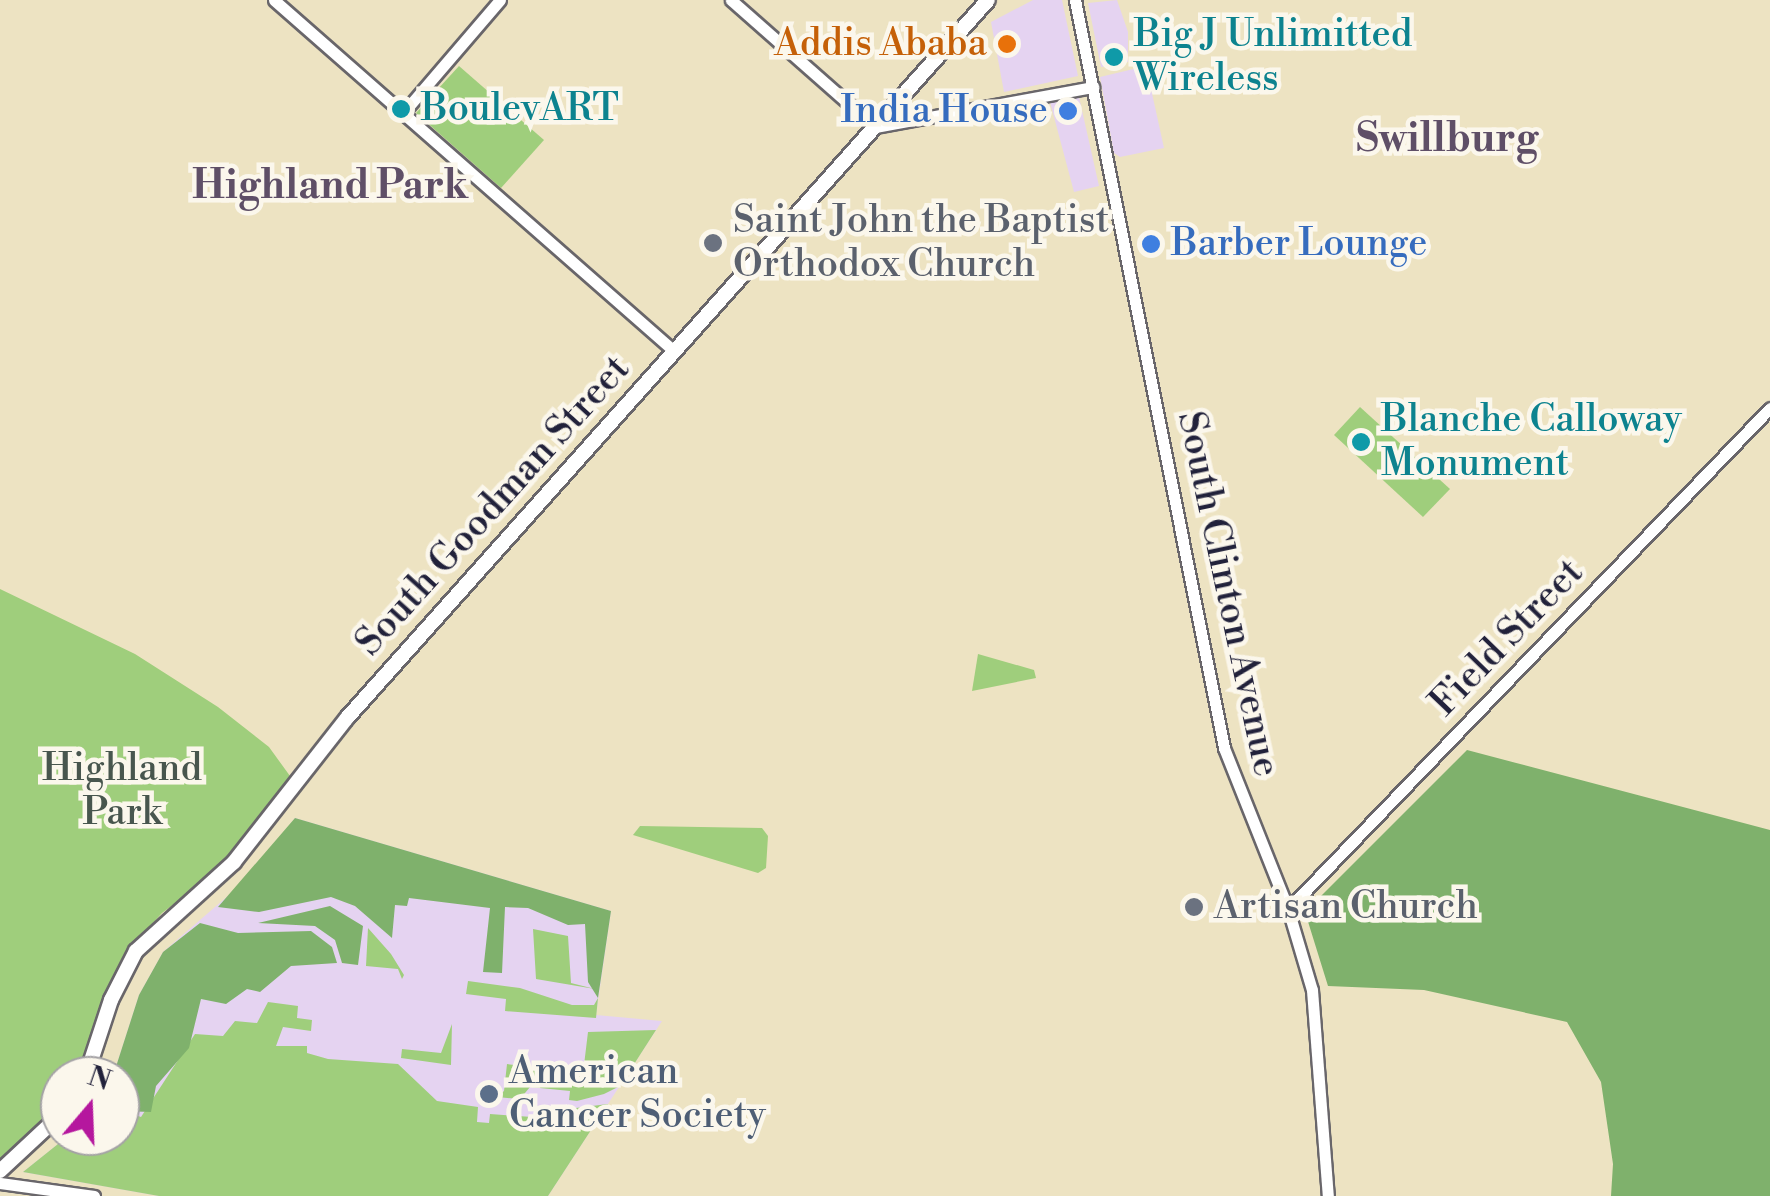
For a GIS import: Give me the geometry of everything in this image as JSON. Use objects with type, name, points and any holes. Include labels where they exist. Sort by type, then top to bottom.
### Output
[{"type":"main road","name":"South Goodman Street","points":[[93,1056],[111,1000],[136,952],[234,862],[347,718],[988,0]]},
{"type":"main road","points":[[0,1171],[40,1134]]},
{"type":"street","points":[[274,0],[674,351]]},
{"type":"street","points":[[402,114],[500,0]]},
{"type":"street","points":[[731,0],[875,127],[1092,87]]},
{"type":"street","name":"South Clinton Avenue","points":[[1075,0],[1224,748],[1288,909],[1318,1023],[1328,1196]]},
{"type":"street","name":"Field Street","points":[[1288,909],[1770,408]]},
{"type":"street","points":[[0,1183],[94,1196]]},
{"type":"shaded area","points":[[1033,0],[1062,0],[1078,76],[1004,92],[991,22]]},
{"type":"shaded area","points":[[1117,0],[1128,32],[1128,62],[1101,67],[1088,3]]},
{"type":"shaded area","points":[[1146,66],[1164,148],[1120,157],[1114,153],[1100,77]]},
{"type":"shaded area","points":[[1079,97],[1099,186],[1074,192],[1050,102]]},
{"type":"shaded area","points":[[295,818],[611,911],[596,1015],[662,1021],[548,1196],[159,1196],[23,1172],[43,1156],[140,1156],[140,1056],[119,1056],[139,995],[163,952],[252,875]]},
{"type":"green space","points":[[459,66],[544,140],[501,188],[416,113]]},
{"type":"green space","points":[[1360,407],[1450,489],[1423,517],[1334,435]]},
{"type":"green space","name":"Highland Park","points":[[0,589],[135,654],[218,707],[269,747],[290,776],[221,869],[162,913],[133,945],[109,986],[86,1056],[40,1056],[40,1124],[0,1163]]},
{"type":"green space","points":[[978,654],[1034,670],[1036,678],[972,691]]},
{"type":"green space","points":[[1467,750],[1770,830],[1770,1196],[1611,1196],[1613,1164],[1601,1082],[1567,1022],[1424,990],[1328,986],[1305,912]]},
{"type":"green space","points":[[295,818],[611,911],[598,998],[588,982],[585,924],[568,925],[528,908],[505,907],[502,973],[483,972],[490,908],[409,898],[407,906],[395,905],[392,938],[355,906],[331,897],[259,912],[218,907]]},
{"type":"green space","points":[[640,826],[762,828],[768,836],[766,868],[758,873],[633,835]]},
{"type":"green space","points":[[330,906],[363,926],[358,965],[342,963],[335,940],[315,926],[258,923]]},
{"type":"green space","points":[[200,923],[238,933],[311,931],[332,947],[337,963],[291,966],[260,992],[247,989],[226,1004],[201,999],[189,1048],[156,1086],[151,1112],[140,1112],[140,1056],[119,1056],[139,995],[163,952]]},
{"type":"green space","points":[[368,928],[391,954],[404,975],[402,979],[398,969],[366,966]]},
{"type":"green space","points":[[533,929],[568,936],[571,983],[595,989],[536,979]]},
{"type":"green space","points":[[468,981],[520,988],[572,1005],[594,1005],[598,998],[596,1018],[505,1011],[506,999],[466,994]]},
{"type":"green space","points":[[268,1002],[298,1006],[297,1018],[312,1020],[311,1031],[283,1027],[276,1046],[307,1046],[307,1053],[328,1059],[398,1064],[437,1101],[478,1107],[477,1122],[489,1123],[490,1114],[559,1119],[560,1110],[608,1104],[548,1196],[159,1196],[23,1172],[43,1156],[140,1156],[140,1117],[195,1034],[223,1036],[235,1021],[257,1023]]},
{"type":"green space","points":[[452,1024],[451,1065],[401,1058],[402,1049],[441,1053]]},
{"type":"green space","points":[[656,1030],[620,1086],[604,1094],[577,1101],[569,1100],[570,1091],[530,1087],[520,1099],[497,1097],[504,1091],[507,1064],[571,1072],[572,1064],[584,1065],[588,1032]]},
{"type":"place","name":"Addis Ababa","points":[[1007,44]]},
{"type":"place","name":"Big J Unlimitted Wireless","points":[[1114,57]]},
{"type":"place","name":"BoulevART","points":[[401,109]]},
{"type":"place","name":"India House","points":[[1068,111]]},
{"type":"place","name":"Saint John the Baptist Orthodox Church","points":[[713,243]]},
{"type":"place","name":"Barber Lounge","points":[[1151,244]]},
{"type":"place","name":"Blanche Calloway Monument","points":[[1361,442]]},
{"type":"place","name":"Artisan Church","points":[[1194,907]]},
{"type":"place","name":"American Cancer Society","points":[[489,1094]]},
{"type":"district","name":"Swillburg","points":[[1447,139]]},
{"type":"district","name":"Highland Park","points":[[330,186]]}]
